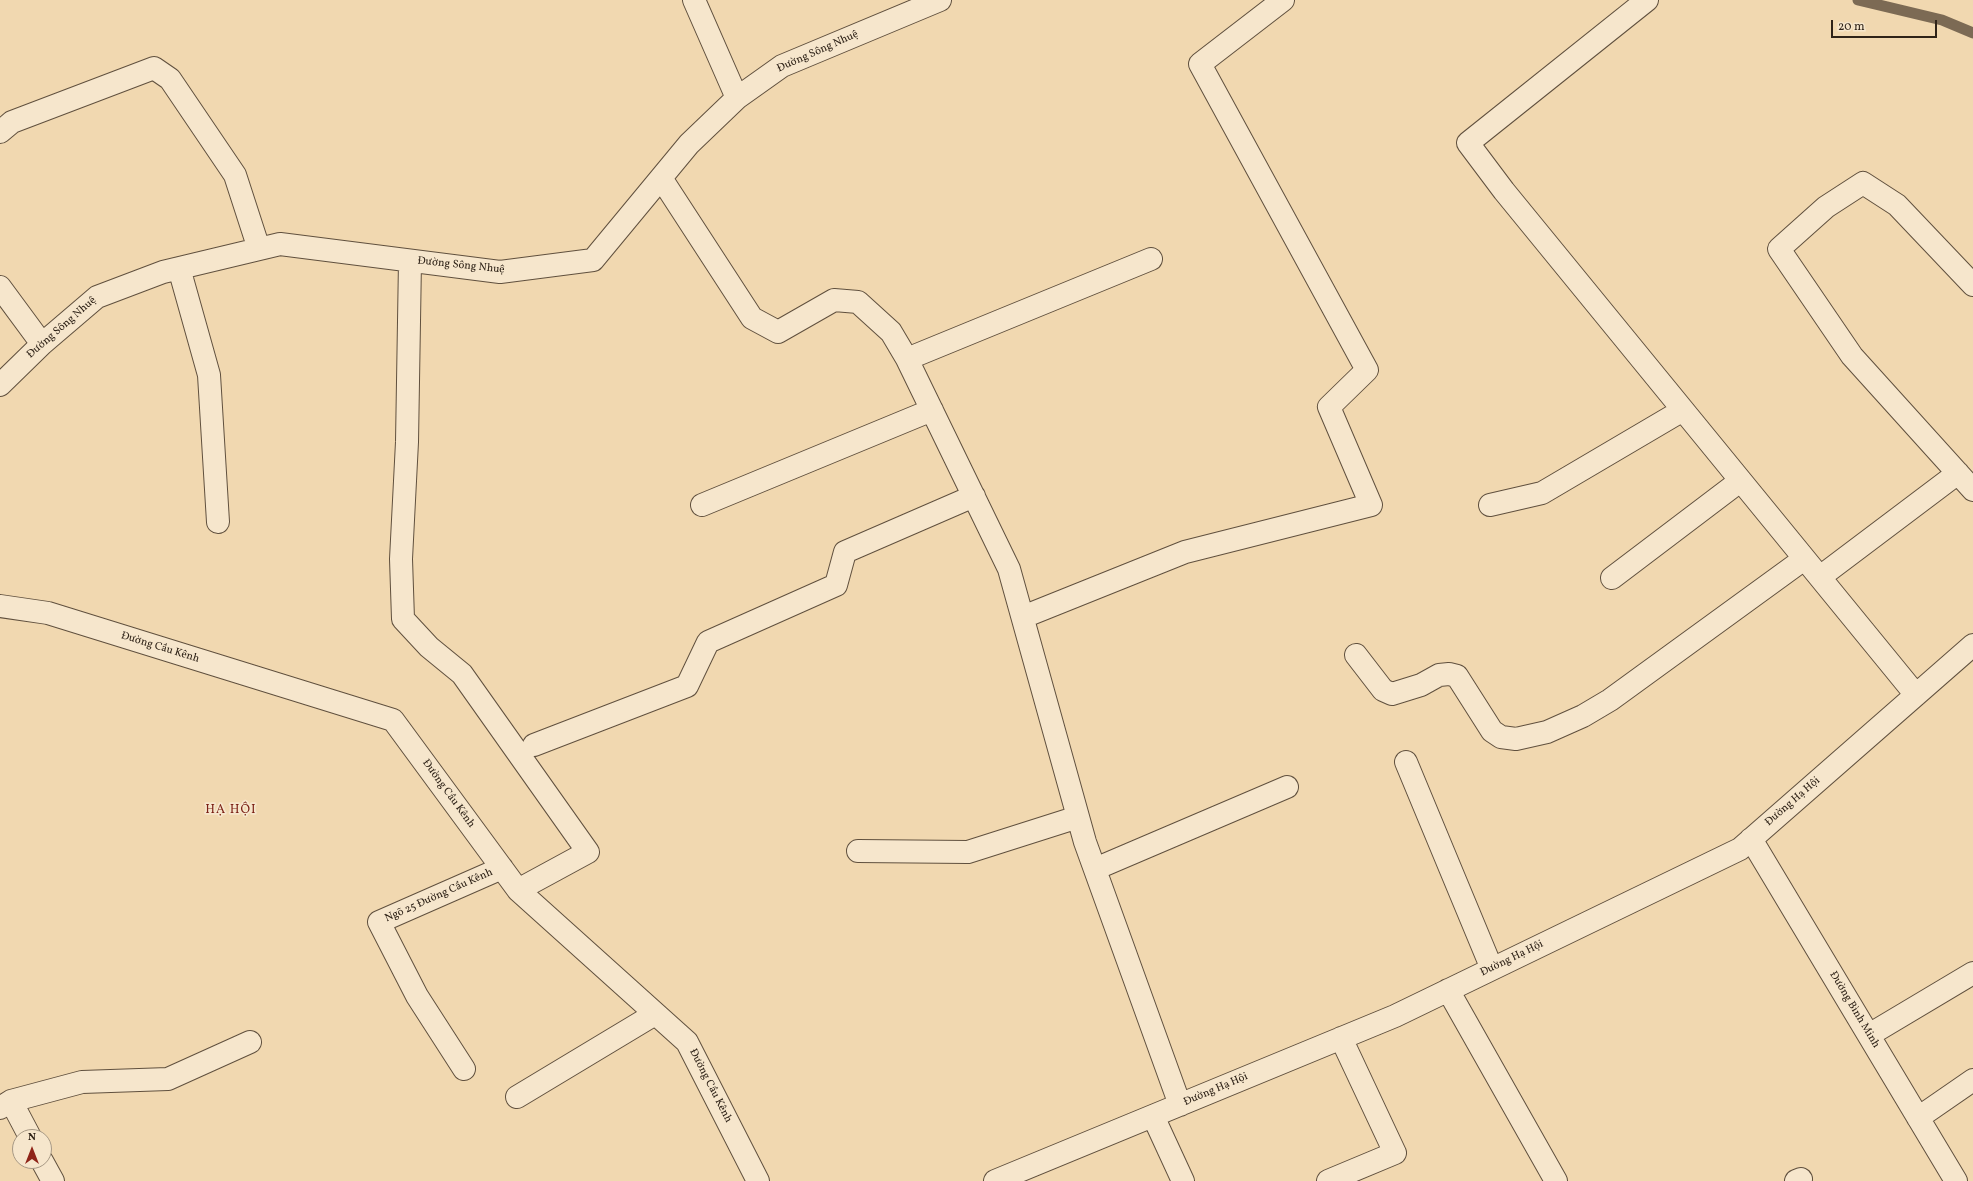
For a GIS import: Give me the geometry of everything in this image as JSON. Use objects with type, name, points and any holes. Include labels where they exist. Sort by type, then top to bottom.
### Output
[{"type":"street","points":[[694,0],[737,98]]},
{"type":"street","name":"Đường Sông Nhuệ","points":[[0,385],[42,344],[97,297],[163,272],[280,244],[500,272],[593,260],[689,144],[737,98],[782,66],[899,8],[940,0]]},
{"type":"street","points":[[1022,617],[1185,552],[1371,505],[1329,407],[1367,370],[1200,64],[1283,0]]},
{"type":"street","points":[[1647,0],[1468,143],[1504,191],[1916,695]]},
{"type":"street","points":[[0,132],[12,122],[154,68],[170,79],[235,175],[259,249]]},
{"type":"street","points":[[661,178],[752,318],[778,332],[834,300],[858,302],[891,332],[908,359],[1009,568],[1078,817],[1095,869],[1180,1105]]},
{"type":"street","points":[[1973,285],[1897,206],[1863,183],[1826,207],[1779,250],[1852,356],[1973,490]]},
{"type":"street","points":[[908,359],[1151,259]]},
{"type":"street","points":[[410,261],[406,442],[401,559],[403,619],[429,647],[462,674],[588,852],[518,890]]},
{"type":"street","points":[[179,268],[209,375],[218,522]]},
{"type":"street","points":[[0,287],[42,344]]},
{"type":"street","points":[[702,505],[932,410]]},
{"type":"street","points":[[1490,505],[1542,493],[1682,410]]},
{"type":"street","points":[[1820,577],[1958,473]]},
{"type":"street","points":[[1612,578],[1740,481]]},
{"type":"street","points":[[534,744],[687,686],[708,642],[836,585],[845,552],[974,496]]},
{"type":"street","points":[[1356,655],[1383,690],[1392,694],[1421,685],[1439,675],[1449,674],[1457,676],[1492,731],[1501,738],[1516,739],[1547,732],[1584,716],[1610,700],[1804,559]]},
{"type":"street","name":"Đường Cầu Kênh","points":[[0,606],[48,612],[393,720],[518,890],[687,1042],[758,1181]]},
{"type":"street","name":"Đường Hạ Hội","points":[[995,1181],[1395,1016],[1740,849],[1973,645]]},
{"type":"street","points":[[1406,762],[1492,969]]},
{"type":"street","points":[[1095,869],[1287,787]]},
{"type":"street","points":[[858,851],[968,852],[1078,817]]},
{"type":"street","name":"Đường Bình Minh","points":[[1751,839],[1956,1181]]},
{"type":"street","name":"Ngõ 25 Đường Cầu Kênh","points":[[464,1070],[417,996],[379,922],[502,868]]},
{"type":"street","points":[[1869,1035],[1973,973]]},
{"type":"street","points":[[1448,990],[1556,1181]]},
{"type":"street","points":[[517,1097],[655,1014]]},
{"type":"street","points":[[1328,1181],[1395,1153],[1341,1038]]},
{"type":"street","points":[[24,1129],[6,1104],[82,1082],[168,1079],[250,1042]]},
{"type":"street","points":[[1918,1118],[1973,1080]]},
{"type":"street","points":[[1153,1116],[1183,1181]]},
{"type":"street","points":[[46,1169],[53,1181]]},
{"type":"waterway","points":[[1858,0],[1942,20],[1973,33]]},
{"type":"district","name":"HẠ HỘI","points":[[231,811]]}]
